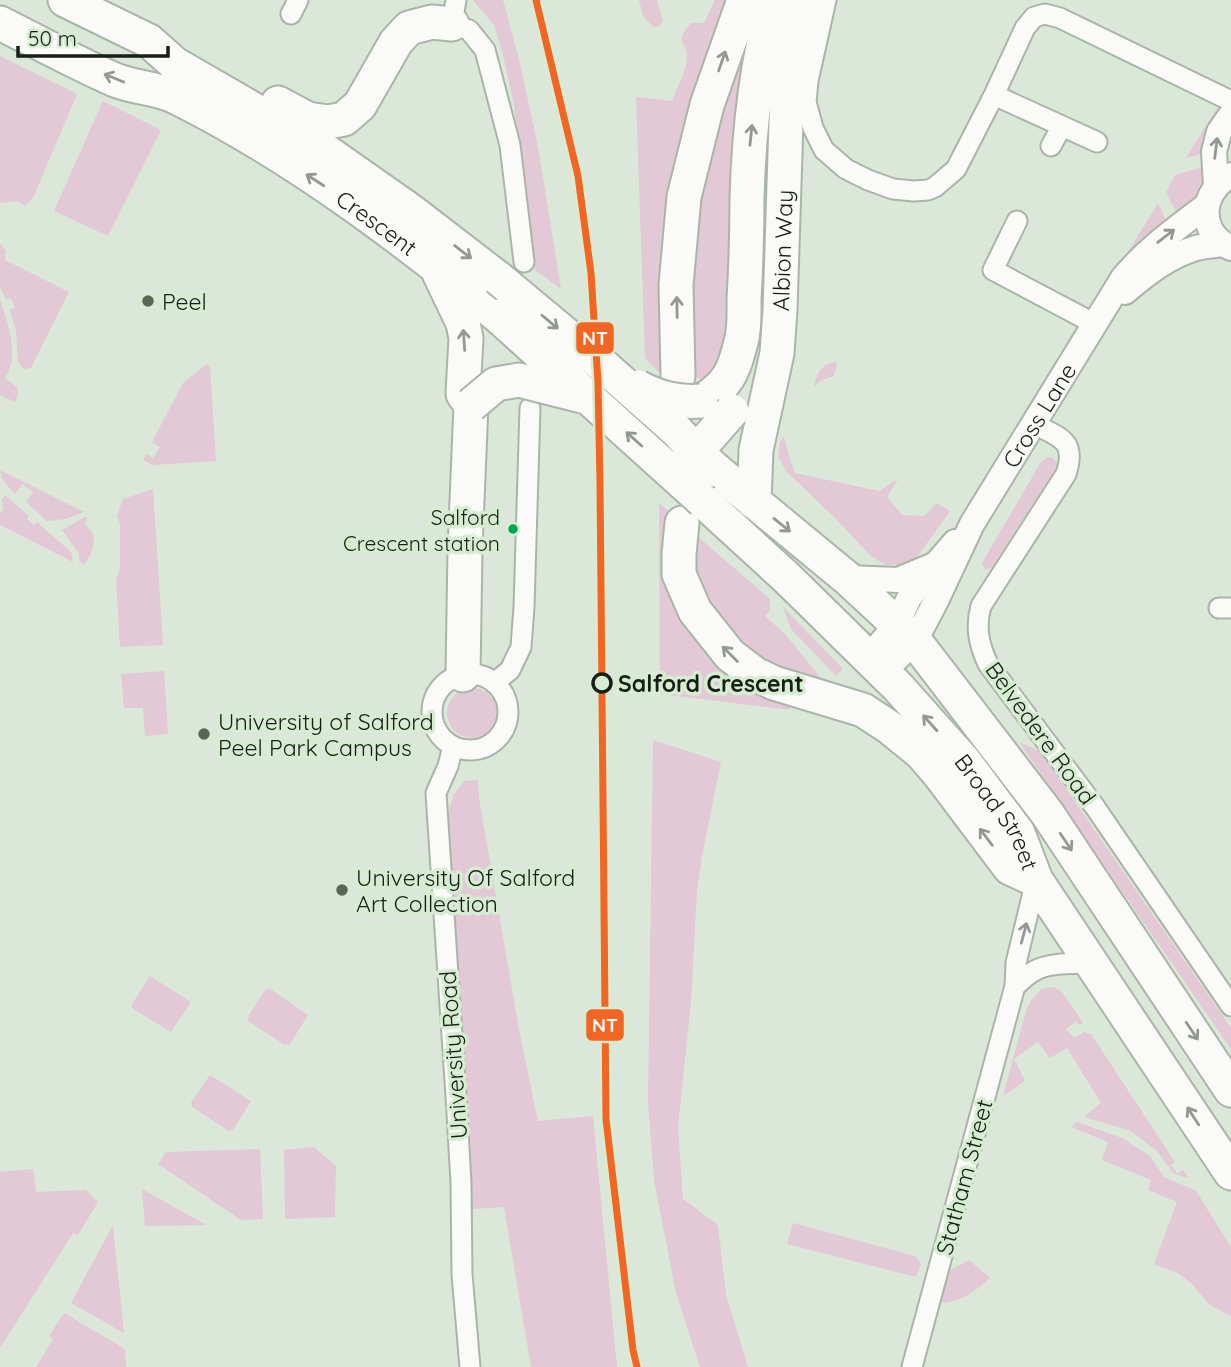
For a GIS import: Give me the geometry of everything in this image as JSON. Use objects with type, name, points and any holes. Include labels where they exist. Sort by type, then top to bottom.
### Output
[{"type":"highway","name":"Crescent","points":[[65,0],[149,41],[175,64],[327,152],[376,186],[425,246],[588,398],[696,466]]},
{"type":"highway","points":[[678,376],[676,285],[684,197],[707,105],[744,0]]},
{"type":"highway","name":"Albion Way","points":[[717,402],[731,374],[742,339],[747,262],[748,162],[763,39],[774,0]]},
{"type":"highway","name":"Albion Way","points":[[754,502],[757,450],[777,353],[787,91],[803,0]]},
{"type":"highway","points":[[206,81],[243,85],[308,119],[328,122],[344,119],[360,104],[396,42],[409,28],[454,12]]},
{"type":"highway","name":"Crescent","points":[[0,23],[117,81],[165,92],[178,98],[425,246],[498,278],[677,431],[696,466],[692,512]]},
{"type":"highway","points":[[606,368],[652,394],[681,402],[717,402],[751,388],[758,369],[762,335],[770,158],[787,91]]},
{"type":"highway","points":[[360,104],[353,148],[376,186]]},
{"type":"highway","points":[[425,246],[463,323],[466,338],[463,394],[471,405],[465,549],[479,679]]},
{"type":"highway","points":[[471,405],[496,384],[519,380],[588,398]]},
{"type":"highway","points":[[696,466],[717,402]]},
{"type":"highway","name":"Broad Street","points":[[696,466],[754,502],[847,579],[906,633],[1046,813],[1231,1090]]},
{"type":"highway","points":[[692,512],[679,554],[680,574],[695,611],[730,655],[755,674],[774,683],[863,710],[889,727],[921,753],[940,775],[1010,868],[1037,880]]},
{"type":"highway","name":"Broad Street","points":[[692,512],[787,578],[906,696],[964,761],[1018,833],[1037,880],[1231,1173]]},
{"type":"street","points":[[826,0],[808,81],[806,102],[813,128],[824,150],[846,169],[893,189],[928,190],[956,169],[1025,28],[1034,17],[1045,14],[1084,29],[1231,101]]},
{"type":"street","points":[[454,12],[485,50],[510,145],[524,262]]},
{"type":"street","points":[[994,95],[1097,142]]},
{"type":"street","points":[[1227,246],[1213,234],[1207,219],[1218,189],[1214,152],[1219,132],[1231,115]]},
{"type":"street","points":[[1051,146],[1062,126]]},
{"type":"street","name":"Cross Lane","points":[[906,633],[935,603],[972,524],[1123,278],[1151,247],[1218,189]]},
{"type":"street","points":[[1017,221],[993,270],[1101,315]]},
{"type":"street","name":"Cross Lane","points":[[1101,315],[1142,278],[1166,262],[1196,248],[1227,246]]},
{"type":"street","points":[[479,679],[505,696],[508,704],[507,721],[494,742],[478,749],[461,749],[442,737],[435,725],[433,703],[438,693],[453,678],[479,679],[510,670],[521,647],[530,408]]},
{"type":"street","name":"Belvedere Road","points":[[1034,424],[1067,444],[1071,460],[1066,474],[981,606],[977,626],[984,655],[1095,807],[1231,1006]]},
{"type":"street","name":"Cross Lane","points":[[906,633],[909,598],[972,524]]},
{"type":"street","points":[[847,579],[898,580],[936,564]]},
{"type":"street","points":[[875,665],[906,633]]},
{"type":"street","name":"University Road","points":[[453,746],[448,766],[436,793],[461,1183],[462,1274],[470,1367]]},
{"type":"street","name":"Statham Street","points":[[912,1367],[1015,986],[1016,963],[1037,880]]},
{"type":"street","points":[[1015,986],[1030,972],[1039,968],[1093,963]]},
{"type":"shaded area","points":[[473,0],[503,0],[538,147],[561,289],[535,270],[513,100],[503,55],[494,25]]},
{"type":"shaded area","points":[[639,0],[657,0],[663,21],[659,26],[653,27],[643,16]]},
{"type":"shaded area","points":[[715,0],[733,0],[669,375],[660,373],[645,358],[636,97],[672,101],[687,58],[682,35],[691,23],[704,23]]},
{"type":"shaded area","points":[[750,34],[733,322],[725,353],[704,379],[692,377],[691,242],[706,156],[726,91]]},
{"type":"shaded area","points":[[0,56],[77,94],[33,198],[25,206],[17,201],[0,203]]},
{"type":"shaded area","points":[[103,101],[161,130],[108,236],[54,211]]},
{"type":"shaded area","points":[[1217,108],[1218,115],[1204,153],[1186,158]]},
{"type":"shaded area","points":[[1206,166],[1205,190],[1192,206],[1178,216],[1166,192],[1175,175]]},
{"type":"shaded area","points":[[1158,203],[1166,221],[1138,244],[1115,273]]},
{"type":"shaded area","points":[[0,243],[6,251],[5,260],[69,292],[31,368],[24,369],[18,362],[16,331],[10,310],[15,307],[11,299],[6,300],[0,287]]},
{"type":"shaded area","points":[[0,299],[12,350],[12,360],[5,378],[18,390],[15,402],[0,395]]},
{"type":"shaded area","points":[[837,362],[834,376],[821,380],[814,387],[821,370],[827,364]]},
{"type":"shaded area","points":[[207,364],[210,366],[216,461],[152,465],[143,460],[146,454],[153,458],[160,447],[152,442],[183,383]]},
{"type":"shaded area","points":[[784,437],[795,473],[879,491],[898,479],[887,497],[902,515],[924,516],[937,503],[950,511],[917,557],[905,565],[886,565],[871,556],[786,471],[778,456],[780,441]]},
{"type":"shaded area","points":[[1047,457],[1055,459],[1057,467],[991,568],[985,569],[982,563],[1041,462]]},
{"type":"shaded area","points":[[0,470],[84,512],[66,519],[47,521],[26,502],[33,492],[22,484],[15,494]]},
{"type":"shaded area","points":[[153,489],[163,645],[120,647],[116,580],[120,568],[120,524],[117,516],[123,499]]},
{"type":"shaded area","points":[[5,495],[29,516],[27,519],[34,525],[37,522],[71,552],[73,562],[0,525],[3,508],[1,500]]},
{"type":"shaded area","points":[[659,503],[673,515],[679,608],[705,652],[738,678],[790,702],[790,710],[660,694]]},
{"type":"shaded area","points":[[87,516],[85,523],[93,534],[94,542],[84,565],[62,530]]},
{"type":"shaded area","points":[[697,536],[770,599],[770,610],[765,616],[785,634],[824,682],[761,663],[720,624],[695,577]]},
{"type":"shaded area","points":[[783,607],[843,669],[836,676],[791,629]]},
{"type":"shaded area","points":[[164,671],[168,734],[145,736],[143,708],[124,708],[121,674]]},
{"type":"shaded area","points":[[472,688],[490,695],[497,713],[490,731],[472,738],[454,731],[447,713],[454,695]]},
{"type":"shaded area","points":[[653,740],[721,762],[697,892],[691,1002],[678,1127],[683,1199],[718,1225],[726,1295],[748,1367],[700,1367],[676,1293],[654,1180],[648,1101]]},
{"type":"shaded area","points":[[1019,742],[1040,751],[1231,1028],[1231,1049]]},
{"type":"shaded area","points":[[478,780],[519,1030],[538,1121],[593,1116],[617,1367],[531,1367],[504,1207],[472,1209],[446,820],[454,794],[464,781]]},
{"type":"shaded area","points":[[150,976],[191,1002],[171,1032],[132,1008]]},
{"type":"shaded area","points":[[1054,987],[1062,992],[1083,1023],[1079,1025],[1076,1021],[1066,1029],[1074,1038],[1084,1032],[1091,1034],[1175,1162],[1171,1165],[1177,1174],[1183,1170],[1188,1178],[1174,1174],[1157,1151],[1131,1131],[1084,1117],[1101,1103],[1067,1048],[1050,1058],[1038,1042],[1014,1059],[1025,1081],[1003,1096],[1026,1011],[1041,989]]},
{"type":"shaded area","points":[[269,988],[308,1015],[290,1044],[285,1045],[248,1021],[265,990]]},
{"type":"shaded area","points":[[210,1075],[251,1101],[233,1130],[229,1131],[192,1107],[191,1103]]},
{"type":"shaded area","points":[[1077,1122],[1122,1138],[1150,1156],[1164,1177],[1196,1191],[1231,1247],[1231,1316],[1210,1305],[1191,1283],[1178,1273],[1154,1264],[1177,1202],[1148,1190],[1151,1180],[1102,1160],[1108,1142],[1071,1127]]},
{"type":"shaded area","points":[[314,1147],[336,1166],[335,1217],[285,1219],[284,1150]]},
{"type":"shaded area","points":[[260,1149],[263,1219],[241,1220],[158,1164],[166,1152]]},
{"type":"shaded area","points":[[33,1169],[36,1192],[86,1190],[98,1202],[78,1235],[73,1233],[0,1348],[0,1172]]},
{"type":"shaded area","points":[[142,1189],[206,1225],[145,1226]]},
{"type":"shaded area","points":[[793,1223],[915,1256],[921,1264],[916,1277],[787,1244]]},
{"type":"shaded area","points":[[113,1225],[124,1333],[71,1303]]},
{"type":"shaded area","points":[[969,1260],[990,1278],[968,1295],[941,1303],[949,1271]]},
{"type":"shaded area","points":[[64,1313],[125,1349],[126,1367],[36,1367],[53,1339],[49,1336]]},
{"type":"transit line","name":"NT","points":[[536,0],[578,176],[591,273],[598,382],[600,482],[606,1119],[637,1367]]},
{"type":"place","name":"Peel","points":[[148,301]]},
{"type":"place","name":"Salford Crescent station","points":[[513,529]]},
{"type":"place","name":"Salford Crescent","points":[[602,683]]},
{"type":"place","name":"University of Salford Peel Park Campus","points":[[204,734]]},
{"type":"place","name":"University Of Salford Art Collection","points":[[342,890]]}]
